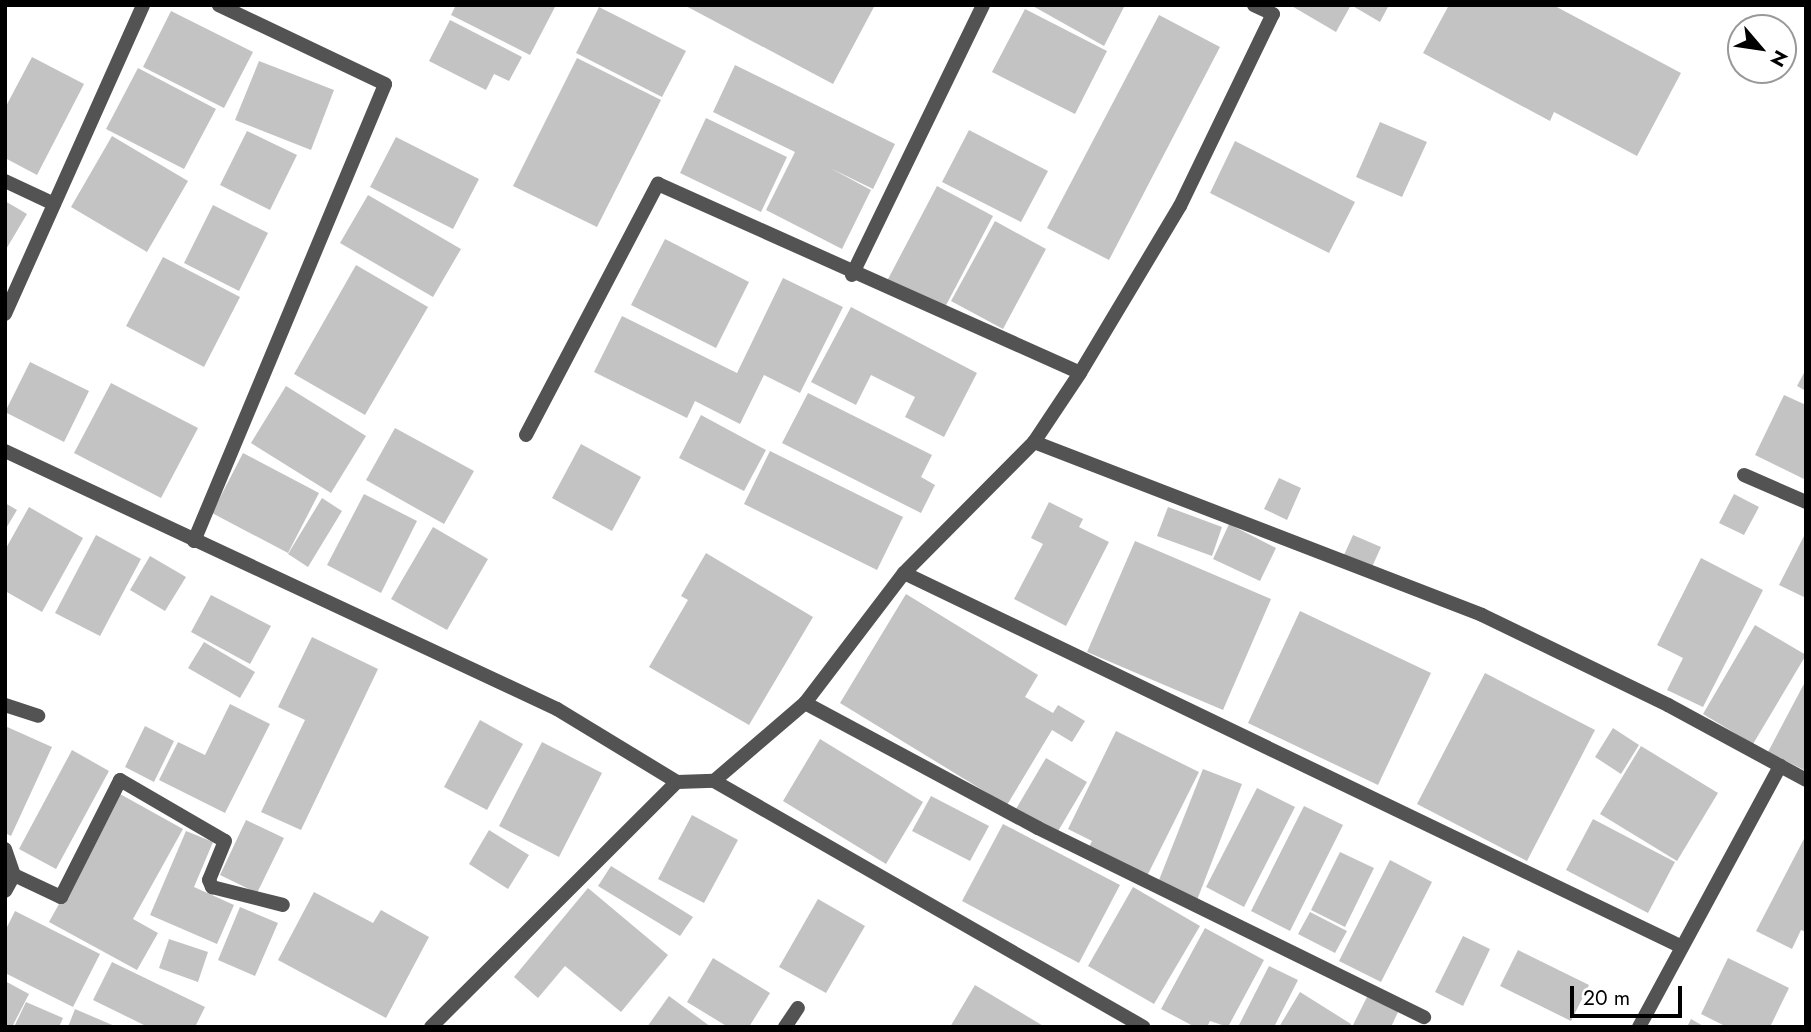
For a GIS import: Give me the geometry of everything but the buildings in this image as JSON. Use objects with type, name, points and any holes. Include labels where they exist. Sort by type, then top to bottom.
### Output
[{"type":"street","points":[[5,314],[143,5]]},
{"type":"street","points":[[194,541],[385,84],[219,5]]},
{"type":"street","points":[[852,275],[983,5]]},
{"type":"street","points":[[714,780],[805,703],[904,573],[1034,442],[1080,373],[1180,206],[1273,14],[1254,5]]},
{"type":"street","points":[[5,181],[54,204]]},
{"type":"street","points":[[526,435],[657,184],[852,275],[1080,373]]},
{"type":"street","points":[[1034,442],[1482,615],[1668,705],[1806,780]]},
{"type":"street","points":[[5,451],[557,709],[677,782],[714,780],[1144,1027]]},
{"type":"street","points":[[1744,475],[1806,502]]},
{"type":"street","points":[[904,573],[1682,947]]},
{"type":"street","points":[[805,703],[1038,828],[1424,1017]]},
{"type":"street","points":[[5,705],[38,716]]},
{"type":"street","points":[[1639,1027],[1780,766]]},
{"type":"street","points":[[5,849],[14,875],[61,897],[120,780],[225,841],[209,880],[212,887],[283,905]]},
{"type":"street","points":[[430,1027],[677,782]]},
{"type":"street","points":[[5,891],[14,875]]},
{"type":"street","points":[[785,1027],[798,1008]]}]
